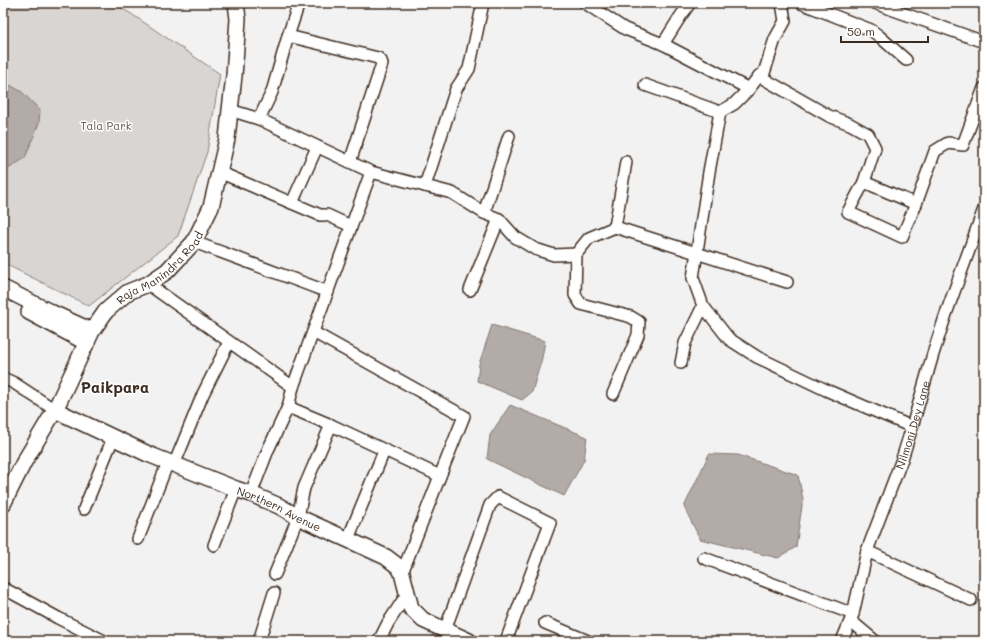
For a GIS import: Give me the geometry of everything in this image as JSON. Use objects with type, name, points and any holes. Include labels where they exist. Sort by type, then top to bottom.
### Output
[{"type":"street","name":"Raja Manindra Road","points":[[3,504],[24,462],[55,410],[90,337],[106,311],[128,292],[148,284],[167,271],[194,242],[211,207],[227,139],[234,76],[238,19],[236,3]]},
{"type":"street","points":[[259,119],[272,92],[299,3]]},
{"type":"street","points":[[425,186],[456,89],[469,68],[483,3]]},
{"type":"street","points":[[586,3],[625,29],[663,44],[749,88]]},
{"type":"street","points":[[663,44],[680,16],[690,3]]},
{"type":"street","points":[[645,85],[720,112],[734,104],[759,76],[764,73],[775,39],[785,21],[782,3]]},
{"type":"street","points":[[801,3],[871,30],[906,60]]},
{"type":"street","points":[[875,3],[889,6],[984,42]]},
{"type":"street","points":[[288,36],[378,58],[381,61],[382,64],[350,162]]},
{"type":"street","points":[[759,76],[829,116],[850,124],[868,134],[875,148],[864,182],[848,212],[902,237],[916,204],[935,151],[948,143],[963,145],[984,88]]},
{"type":"street","points":[[230,110],[259,119],[371,172],[452,193],[484,213],[499,220],[516,236],[535,249],[554,256],[576,254]]},
{"type":"street","points":[[720,112],[709,172],[693,278],[703,306],[729,339],[757,357],[826,390],[912,427]]},
{"type":"street","points":[[484,213],[509,136]]},
{"type":"street","points":[[292,203],[317,146]]},
{"type":"street","points":[[615,227],[626,162]]},
{"type":"street","points":[[219,172],[320,215],[327,215],[351,226]]},
{"type":"street","points":[[251,494],[268,450],[288,407],[293,387],[371,172]]},
{"type":"street","points":[[864,182],[916,204]]},
{"type":"street","name":"Nilmoni Dey Lane","points":[[842,641],[852,618],[867,551],[902,459],[933,354],[984,209]]},
{"type":"street","points":[[470,290],[499,220]]},
{"type":"street","points":[[613,394],[638,335],[639,322],[631,317],[581,304],[575,295],[576,254],[588,238],[615,227],[787,282]]},
{"type":"street","points":[[194,242],[328,292]]},
{"type":"street","points":[[148,284],[293,387]]},
{"type":"street","points":[[3,288],[48,311],[90,337]]},
{"type":"street","points":[[3,298],[90,337]]},
{"type":"street","points":[[681,363],[685,343],[703,306]]},
{"type":"street","points":[[313,332],[464,416],[402,573],[411,608],[423,620],[469,641]]},
{"type":"street","points":[[138,539],[171,463],[229,342]]},
{"type":"street","points":[[3,378],[14,383],[55,410]]},
{"type":"street","points":[[288,407],[331,425],[440,476]]},
{"type":"street","name":"Northern Avenue","points":[[55,410],[148,454],[279,506],[298,517],[386,557],[399,567],[402,573]]},
{"type":"street","points":[[275,574],[298,517],[304,488],[331,425]]},
{"type":"street","points":[[84,509],[113,438]]},
{"type":"street","points":[[348,539],[384,451]]},
{"type":"street","points":[[214,545],[236,489]]},
{"type":"street","points":[[445,630],[490,505],[498,497],[550,523],[506,641]]},
{"type":"street","points":[[867,551],[971,600]]},
{"type":"street","points":[[704,558],[852,618],[875,641]]},
{"type":"street","points":[[3,588],[104,641]]},
{"type":"street","points":[[259,641],[274,593]]},
{"type":"street","points":[[379,641],[388,623],[407,594]]},
{"type":"street","points":[[545,623],[588,641]]},
{"type":"green space","name":"Tala Park","points":[[3,3],[111,3],[130,13],[220,74],[207,152],[178,236],[89,306],[3,263]]},
{"type":"green space","points":[[436,626],[469,641],[430,641]]},
{"type":"shaded area","points":[[3,81],[22,92],[40,110],[39,123],[25,158],[8,169],[3,176]]},
{"type":"shaded area","points":[[492,325],[545,341],[542,358],[532,392],[522,400],[477,381],[479,364]]},
{"type":"shaded area","points":[[510,405],[587,437],[584,460],[564,496],[487,459],[490,435]]},
{"type":"shaded area","points":[[709,454],[738,455],[798,475],[803,499],[796,547],[778,558],[700,539],[684,507]]},
{"type":"district","name":"Paikpara","points":[[115,387]]}]
